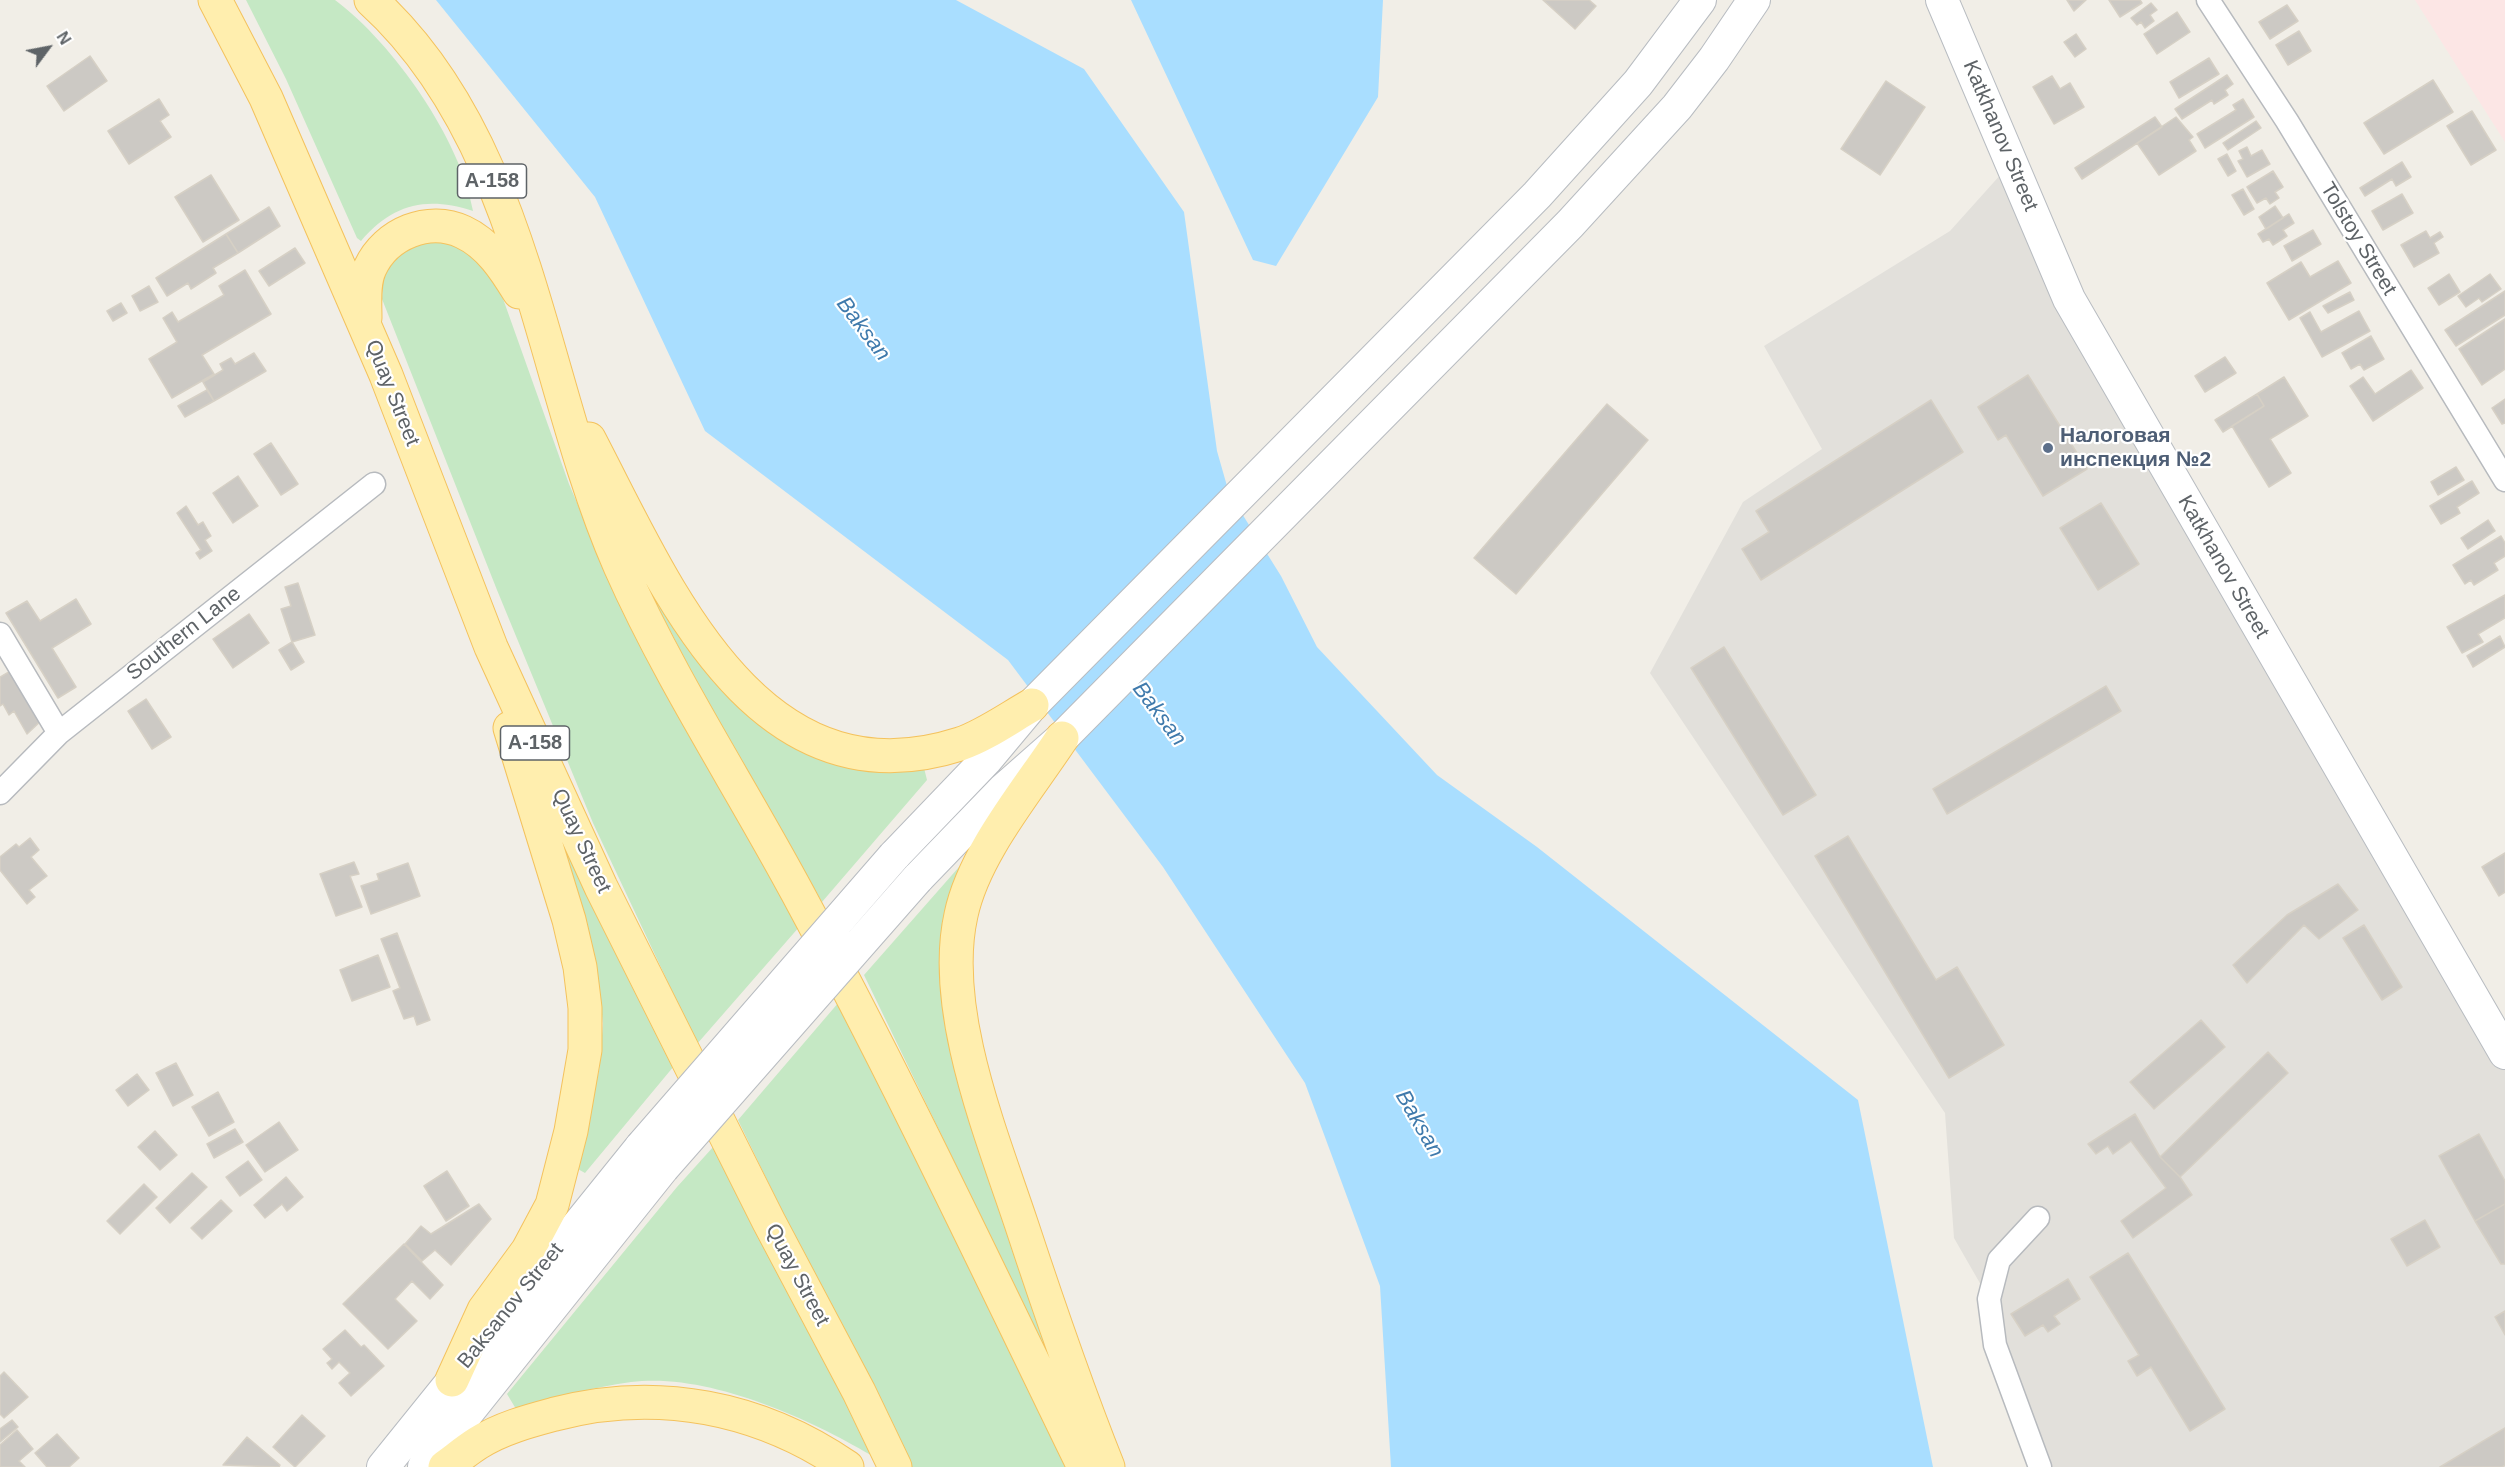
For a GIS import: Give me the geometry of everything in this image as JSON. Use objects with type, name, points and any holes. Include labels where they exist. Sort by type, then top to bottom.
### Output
[{"type":"main road","name":"Quay Street","points":[[215,0],[266,98],[366,327],[492,647],[601,887],[895,1467]]},
{"type":"main road","name":"А-158","points":[[372,0],[399,25],[435,72],[470,132],[498,196],[562,388],[589,490],[621,569],[682,689],[795,889],[878,1045],[1084,1467]]},
{"type":"main road","name":"Baksanov Street","points":[[383,1467],[640,1147],[894,856],[986,760],[1032,705],[1598,130],[1645,75],[1700,0]]},
{"type":"main road","name":"Baksanov Street","points":[[424,1467],[663,1168],[917,879],[1003,790],[1062,738],[1570,224],[1630,159],[1714,59],[1754,0]]},
{"type":"main road","name":"Katkhanov Street","points":[[1942,0],[2068,299],[2505,1053]]},
{"type":"main road","points":[[366,327],[364,290],[370,268],[383,249],[398,236],[419,227],[441,225],[464,232],[484,246],[503,266],[544,332]]},
{"type":"main road","points":[[562,388],[646,550],[688,621],[732,679],[761,708],[795,730],[832,745],[865,754],[895,756],[920,754],[962,744],[1032,705]]},
{"type":"main road","points":[[452,1380],[484,1310],[528,1250],[552,1205],[572,1131],[585,1050],[585,1008],[569,920],[510,731],[492,647]]},
{"type":"main road","points":[[1062,738],[999,832],[973,882],[961,913],[955,953],[957,997],[967,1048],[998,1154],[1079,1395],[1108,1467]]},
{"type":"main road","points":[[445,1467],[478,1443],[528,1421],[598,1405],[637,1401],[676,1402],[717,1409],[749,1418],[785,1431],[847,1467]]},
{"type":"street","name":"Tolstoy Street","points":[[2208,0],[2287,121],[2505,480]]},
{"type":"street","name":"Southern Lane","points":[[0,793],[59,733],[374,484]]},
{"type":"street","points":[[0,634],[59,733]]},
{"type":"street","points":[[2038,1218],[1999,1260],[1989,1299],[1995,1345],[2040,1467]]},
{"type":"shaded area","points":[[2415,0],[2505,0],[2505,142],[2463,76]]},
{"type":"shaded area","points":[[2011,163],[2505,1053],[2505,1467],[2040,1467],[1989,1299],[1954,1238],[1945,1113],[1650,673],[1743,502],[1822,449],[1764,346],[1950,231]]},
{"type":"green space","points":[[246,0],[335,0],[357,18],[401,67],[439,124],[455,154],[473,211],[440,204],[411,206],[385,219],[361,241],[357,238],[286,79]]},
{"type":"green space","points":[[459,239],[496,279],[569,484],[595,545],[800,926],[697,1044],[593,823],[497,590],[382,299],[384,268],[402,245]]},
{"type":"green space","points":[[628,549],[731,695],[923,764],[927,780],[822,902],[705,698]]},
{"type":"green space","points":[[544,801],[674,1066],[585,1173],[576,1168],[599,1071],[603,1024],[598,977]]},
{"type":"green space","points":[[959,867],[966,871],[943,952],[1070,1401],[864,975]]},
{"type":"green space","points":[[839,1002],[1068,1467],[906,1467],[738,1120]]},
{"type":"green space","points":[[714,1146],[876,1458],[790,1414],[725,1391],[693,1384],[661,1381],[616,1384],[516,1409],[507,1394],[677,1187]]},
{"type":"water","name":"Baksan","points":[[436,0],[956,0],[1084,69],[1184,212],[1217,451],[1229,493],[1281,576],[1317,647],[1437,775],[1537,847],[1858,1100],[1933,1467],[1391,1467],[1380,1286],[1305,1083],[1163,867],[1008,660],[705,431],[595,197]]},
{"type":"water","points":[[1131,0],[1383,0],[1378,97],[1276,266],[1253,260]]},
{"type":"building","points":[[1543,0],[1589,0],[1596,6],[1575,29]]},
{"type":"building","points":[[2067,0],[2086,0],[2074,11]]},
{"type":"building","points":[[2109,0],[2140,0],[2142,3],[2120,17]]},
{"type":"building","points":[[2151,3],[2157,10],[2150,15],[2154,21],[2145,28],[2141,22],[2137,25],[2131,18]]},
{"type":"building","points":[[2287,5],[2298,21],[2270,39],[2259,22]]},
{"type":"building","points":[[2177,12],[2190,32],[2157,54],[2144,34]]},
{"type":"building","points":[[2299,31],[2311,51],[2288,65],[2276,45]]},
{"type":"building","points":[[2076,34],[2086,49],[2075,57],[2064,42]]},
{"type":"building","points":[[90,56],[107,81],[64,111],[47,86]]},
{"type":"building","points":[[2209,58],[2219,74],[2179,98],[2170,82]]},
{"type":"building","points":[[2227,75],[2233,84],[2225,90],[2228,95],[2214,104],[2212,100],[2182,119],[2175,109]]},
{"type":"building","points":[[2052,76],[2060,89],[2070,83],[2084,107],[2054,124],[2033,87]]},
{"type":"building","points":[[2433,80],[2453,112],[2384,154],[2364,123]]},
{"type":"building","points":[[1886,81],[1925,107],[1880,175],[1841,149]]},
{"type":"building","points":[[159,99],[169,115],[160,121],[171,137],[129,164],[108,131]]},
{"type":"building","points":[[2243,99],[2254,117],[2205,148],[2197,134],[2236,110],[2233,105]]},
{"type":"building","points":[[2472,111],[2496,150],[2471,165],[2447,126]]},
{"type":"building","points":[[2155,117],[2162,127],[2082,179],[2075,168]]},
{"type":"building","points":[[2176,117],[2193,137],[2189,140],[2196,151],[2159,175],[2137,143]]},
{"type":"building","points":[[2256,121],[2261,128],[2228,150],[2223,143]]},
{"type":"building","points":[[2247,147],[2251,156],[2262,150],[2270,164],[2247,177],[2238,161],[2243,159],[2239,151]]},
{"type":"building","points":[[2227,154],[2236,171],[2228,176],[2218,159]]},
{"type":"building","points":[[2402,162],[2411,177],[2396,186],[2392,179],[2365,196],[2360,188]]},
{"type":"building","points":[[2273,171],[2283,187],[2275,192],[2279,198],[2270,204],[2266,198],[2257,203],[2247,187]]},
{"type":"building","points":[[211,175],[239,220],[203,242],[175,197]]},
{"type":"building","points":[[2243,189],[2254,209],[2244,215],[2232,195]]},
{"type":"building","points":[[2402,194],[2413,213],[2383,230],[2372,211]]},
{"type":"building","points":[[2275,206],[2283,218],[2266,229],[2259,217]]},
{"type":"building","points":[[269,207],[280,226],[238,253],[226,234]]},
{"type":"building","points":[[2289,214],[2294,223],[2283,230],[2287,236],[2273,245],[2269,239],[2263,242],[2258,234]]},
{"type":"building","points":[[2313,230],[2321,244],[2292,261],[2284,246]]},
{"type":"building","points":[[2426,231],[2430,238],[2440,232],[2443,237],[2434,243],[2439,253],[2414,267],[2401,245]]},
{"type":"building","points":[[226,234],[238,253],[213,268],[216,273],[191,289],[188,283],[167,296],[156,278]]},
{"type":"building","points":[[295,248],[305,263],[269,286],[259,271]]},
{"type":"building","points":[[2338,261],[2351,283],[2289,320],[2267,283],[2301,262],[2310,277]]},
{"type":"building","points":[[245,270],[271,314],[202,355],[214,374],[172,398],[149,359],[177,342],[163,318],[172,312],[178,322],[224,295],[219,286]]},
{"type":"building","points":[[2449,274],[2460,292],[2439,305],[2428,288]]},
{"type":"building","points":[[2490,274],[2501,289],[2482,302],[2479,298],[2466,307],[2458,296]]},
{"type":"building","points":[[149,286],[158,302],[140,311],[132,296]]},
{"type":"building","points":[[2505,291],[2505,315],[2456,346],[2445,330]]},
{"type":"building","points":[[2350,292],[2354,300],[2328,313],[2323,306]]},
{"type":"building","points":[[121,303],[127,313],[113,321],[107,311]]},
{"type":"building","points":[[2359,311],[2370,331],[2322,357],[2300,318],[2310,312],[2321,332]]},
{"type":"building","points":[[2505,319],[2505,369],[2482,385],[2459,349]]},
{"type":"building","points":[[2371,336],[2384,359],[2364,370],[2360,364],[2351,369],[2342,353]]},
{"type":"building","points":[[254,353],[266,371],[214,401],[203,382],[223,370],[220,364],[231,358],[235,364]]},
{"type":"building","points":[[2225,357],[2236,373],[2205,392],[2195,376]]},
{"type":"building","points":[[2411,370],[2423,388],[2373,421],[2350,386],[2363,377],[2375,394]]},
{"type":"building","points":[[2028,375],[2087,469],[2043,496],[2006,435],[1998,440],[1978,407]]},
{"type":"building","points":[[2284,377],[2308,416],[2270,439],[2291,473],[2269,487],[2232,426],[2264,406],[2257,394]]},
{"type":"building","points":[[207,390],[214,401],[185,417],[178,406]]},
{"type":"building","points":[[2257,394],[2264,406],[2223,432],[2215,420]]},
{"type":"building","points":[[2505,399],[2505,423],[2502,424],[2492,408]]},
{"type":"building","points":[[1931,400],[1963,452],[1761,580],[1742,549],[1769,532],[1756,511]]},
{"type":"building","points":[[1607,404],[1648,440],[1516,594],[1474,558]]},
{"type":"building","points":[[271,443],[298,484],[281,495],[254,454]]},
{"type":"building","points":[[2456,467],[2464,480],[2438,495],[2431,482]]},
{"type":"building","points":[[238,476],[258,506],[233,523],[213,493]]},
{"type":"building","points":[[2472,481],[2479,493],[2457,507],[2460,513],[2441,524],[2430,506]]},
{"type":"building","points":[[2101,503],[2139,564],[2098,590],[2060,528]]},
{"type":"building","points":[[186,506],[198,525],[203,522],[211,536],[205,540],[212,551],[200,559],[196,553],[201,550],[177,513]]},
{"type":"building","points":[[2488,520],[2495,531],[2468,549],[2461,538]]},
{"type":"building","points":[[2501,536],[2505,543],[2505,556],[2494,563],[2498,570],[2474,585],[2471,580],[2465,584],[2453,565]]},
{"type":"building","points":[[298,583],[315,635],[292,642],[281,609],[291,606],[285,587]]},
{"type":"building","points":[[2505,595],[2505,618],[2478,634],[2483,642],[2462,653],[2447,627]]},
{"type":"building","points":[[76,599],[91,624],[52,648],[76,687],[58,698],[6,613],[27,601],[40,621]]},
{"type":"building","points":[[249,614],[269,643],[233,668],[213,639]]},
{"type":"building","points":[[2500,636],[2505,647],[2473,667],[2467,656]]},
{"type":"building","points":[[292,642],[304,662],[291,670],[279,650]]},
{"type":"building","points":[[1724,647],[1816,795],[1783,815],[1691,668]]},
{"type":"building","points":[[14,669],[44,718],[27,734],[14,711],[9,715],[3,704],[0,706],[0,677]]},
{"type":"building","points":[[2106,686],[2121,711],[1947,814],[1933,789]]},
{"type":"building","points":[[146,699],[171,737],[152,749],[128,711]]},
{"type":"building","points":[[1848,836],[1936,980],[1957,967],[2004,1045],[1949,1078],[1815,856]]},
{"type":"building","points":[[30,838],[39,850],[31,857],[47,876],[29,890],[35,897],[27,904],[0,870],[0,857],[16,844],[19,847]]},
{"type":"building","points":[[2505,853],[2505,892],[2499,896],[2482,867]]},
{"type":"building","points":[[354,862],[359,874],[350,876],[362,907],[336,916],[320,874]]},
{"type":"building","points":[[408,863],[420,896],[371,914],[361,886],[379,880],[377,874]]},
{"type":"building","points":[[2338,884],[2358,910],[2319,939],[2304,925],[2247,983],[2233,965],[2287,915]]},
{"type":"building","points":[[2364,925],[2402,987],[2382,1000],[2343,938]]},
{"type":"building","points":[[397,933],[430,1020],[417,1025],[414,1016],[404,1019],[393,991],[400,988],[381,939]]},
{"type":"building","points":[[378,955],[390,987],[352,1001],[340,970]]},
{"type":"building","points":[[2201,1020],[2225,1047],[2154,1109],[2130,1082]]},
{"type":"building","points":[[2268,1052],[2288,1073],[2180,1177],[2160,1157]]},
{"type":"building","points":[[176,1063],[193,1095],[173,1106],[156,1073]]},
{"type":"building","points":[[137,1074],[149,1090],[128,1106],[116,1090]]},
{"type":"building","points":[[218,1092],[234,1122],[209,1136],[192,1107]]},
{"type":"building","points":[[2135,1114],[2160,1157],[2180,1177],[2192,1195],[2133,1238],[2121,1221],[2166,1188],[2131,1141],[2113,1154],[2108,1146],[2096,1154],[2088,1144]]},
{"type":"building","points":[[279,1122],[298,1150],[265,1172],[246,1145]]},
{"type":"building","points":[[235,1129],[243,1142],[214,1158],[207,1144]]},
{"type":"building","points":[[155,1131],[177,1155],[160,1170],[138,1147]]},
{"type":"building","points":[[2479,1134],[2505,1181],[2505,1204],[2475,1221],[2439,1156]]},
{"type":"building","points":[[248,1161],[262,1180],[240,1196],[226,1177]]},
{"type":"building","points":[[447,1171],[469,1206],[446,1221],[424,1186]]},
{"type":"building","points":[[192,1173],[207,1187],[170,1223],[156,1208]]},
{"type":"building","points":[[286,1177],[303,1197],[287,1211],[282,1204],[265,1218],[254,1205]]},
{"type":"building","points":[[144,1184],[157,1197],[120,1234],[107,1221]]},
{"type":"building","points":[[221,1200],[232,1211],[202,1239],[191,1228]]},
{"type":"building","points":[[479,1204],[491,1219],[451,1265],[435,1250],[422,1261],[405,1244],[421,1226],[431,1234]]},
{"type":"building","points":[[2505,1204],[2505,1264],[2501,1264],[2475,1221]]},
{"type":"building","points":[[2425,1220],[2440,1247],[2407,1266],[2391,1239]]},
{"type":"building","points":[[404,1244],[443,1285],[430,1299],[412,1281],[395,1299],[417,1321],[388,1349],[343,1304]]},
{"type":"building","points":[[2128,1253],[2225,1409],[2190,1431],[2151,1367],[2137,1376],[2128,1361],[2139,1355],[2090,1277]]},
{"type":"building","points":[[2068,1279],[2080,1299],[2054,1316],[2060,1324],[2048,1332],[2043,1325],[2025,1336],[2011,1314]]},
{"type":"building","points":[[2505,1311],[2505,1335],[2495,1317]]},
{"type":"building","points":[[345,1330],[361,1347],[364,1345],[384,1366],[351,1396],[339,1383],[350,1373],[339,1362],[332,1369],[327,1363],[332,1359],[323,1349]]},
{"type":"building","points":[[4,1372],[28,1397],[4,1418],[0,1414],[0,1376]]},
{"type":"building","points":[[302,1415],[325,1436],[295,1467],[273,1447]]},
{"type":"building","points":[[12,1420],[18,1427],[0,1442],[0,1429]]},
{"type":"building","points":[[2505,1428],[2505,1465],[2502,1467],[2440,1467]]},
{"type":"building","points":[[17,1430],[33,1449],[19,1461],[25,1467],[0,1467],[0,1445]]},
{"type":"building","points":[[57,1434],[79,1458],[69,1467],[47,1467],[35,1453]]},
{"type":"building","points":[[247,1437],[280,1465],[279,1467],[223,1465]]},
{"type":"place","name":"Налоговая инспекция №2","points":[[2048,448]]}]
